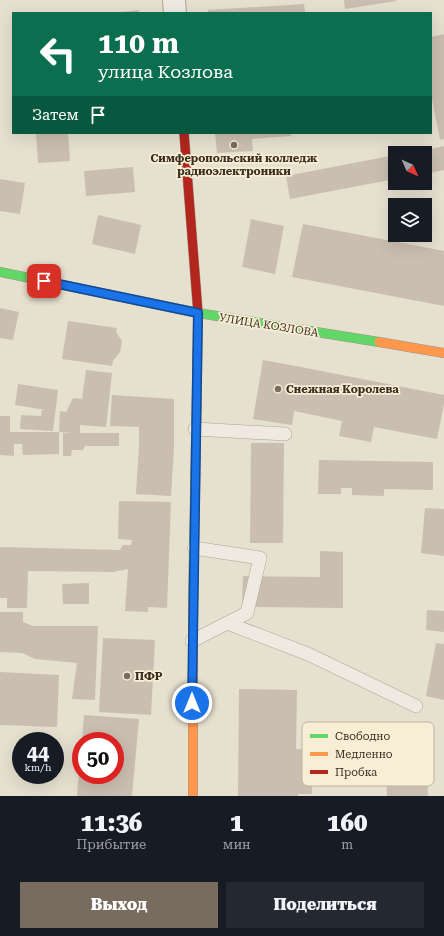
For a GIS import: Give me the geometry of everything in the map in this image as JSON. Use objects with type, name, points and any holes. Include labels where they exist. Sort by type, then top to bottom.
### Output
[{"type":"main road","points":[[184,134],[198,313],[192,641],[192,796]]},
{"type":"main road","name":"УЛИЦА КОЗЛОВА","points":[[0,272],[198,313],[444,353]]},
{"type":"street","points":[[174,0],[175,12]]},
{"type":"lane","points":[[195,429],[285,434]]},
{"type":"lane","points":[[192,641],[246,613],[260,558],[194,548]]},
{"type":"lane","points":[[227,623],[308,654],[416,706]]},
{"type":"building","points":[[344,0],[396,0],[396,1],[345,9]]},
{"type":"building","points":[[304,4],[305,12],[208,12],[208,10]]},
{"type":"building","points":[[139,10],[139,12],[122,12]]},
{"type":"building","points":[[444,34],[444,139],[440,140],[432,99],[432,37]]},
{"type":"building","points":[[36,134],[68,134],[70,161],[38,163]]},
{"type":"building","name":"Симферопольский колледж радиоэлектроники","points":[[215,134],[291,134],[291,136],[252,139],[253,151],[217,153]]},
{"type":"building","points":[[444,146],[444,170],[432,173],[432,149]]},
{"type":"building","points":[[388,156],[388,180],[290,199],[286,176]]},
{"type":"building","points":[[133,167],[135,192],[86,196],[84,171]]},
{"type":"building","points":[[0,179],[25,183],[20,214],[0,211]]},
{"type":"building","points":[[98,215],[141,225],[135,254],[92,244]]},
{"type":"building","points":[[251,219],[284,226],[275,274],[242,267]]},
{"type":"building","points":[[303,224],[388,240],[388,242],[397,242],[444,251],[444,306],[292,277]]},
{"type":"building","points":[[0,308],[19,312],[13,340],[0,338]]},
{"type":"building","points":[[68,321],[117,328],[116,332],[122,341],[120,352],[113,361],[112,366],[62,359]]},
{"type":"building","points":[[263,360],[444,395],[444,404],[437,439],[374,427],[371,442],[339,436],[342,421],[294,411],[292,425],[253,419]]},
{"type":"building","points":[[86,370],[112,373],[106,427],[80,425],[80,433],[119,433],[119,446],[85,446],[83,450],[72,450],[71,456],[63,456],[63,433],[74,433],[59,432],[60,411],[66,412],[73,398],[82,399]]},
{"type":"building","points":[[18,384],[58,390],[53,431],[20,429],[21,415],[41,416],[42,410],[46,410],[15,405]]},
{"type":"building","points":[[112,395],[174,399],[174,448],[171,496],[136,494],[139,427],[110,426]]},
{"type":"building","points":[[0,416],[10,416],[10,432],[59,432],[59,454],[23,455],[22,444],[14,444],[14,456],[0,455]]},
{"type":"building","points":[[251,443],[284,443],[283,543],[250,543]]},
{"type":"building","points":[[319,460],[433,462],[433,490],[384,489],[384,496],[352,495],[352,488],[341,488],[341,494],[318,494]]},
{"type":"building","points":[[119,501],[171,502],[167,608],[148,607],[148,612],[125,611],[128,569],[113,572],[28,571],[27,608],[7,608],[7,598],[0,598],[0,547],[120,550],[123,545],[131,545],[132,540],[118,539]]},
{"type":"building","points":[[425,508],[444,509],[444,556],[421,553]]},
{"type":"building","points":[[320,551],[343,552],[343,608],[242,607],[243,576],[320,577]]},
{"type":"building","points":[[89,583],[89,604],[63,604],[62,584]]},
{"type":"building","points":[[427,610],[444,611],[444,632],[426,630]]},
{"type":"building","points":[[0,612],[23,612],[23,622],[33,626],[98,626],[95,700],[72,699],[77,663],[35,659],[22,653],[0,652]]},
{"type":"building","name":"ПФР","points":[[103,638],[155,640],[151,715],[99,712]]},
{"type":"building","points":[[436,643],[444,644],[444,700],[426,696]]},
{"type":"building","points":[[0,672],[59,675],[57,727],[0,725]]},
{"type":"building","points":[[239,689],[297,690],[296,749],[302,749],[302,786],[312,786],[312,794],[298,794],[298,796],[238,796]]},
{"type":"building","points":[[84,715],[139,719],[132,796],[77,796],[78,784],[124,784],[124,732],[83,732]]},
{"type":"building","points":[[387,786],[428,786],[428,796],[387,796]]},
{"type":"traffic: fast","points":[[0,272],[198,313],[379,342]]},
{"type":"traffic: fast","points":[[193,602],[197,382]]},
{"type":"traffic: slow","points":[[379,342],[444,353]]},
{"type":"traffic: slow","points":[[193,602],[193,796]]},
{"type":"traffic: jam","points":[[184,134],[198,313],[197,382]]},
{"type":"place","name":"Симферопольский колледж радиоэлектроники","points":[[234,145]]},
{"type":"place","name":"Снежная Королева","points":[[278,389]]},
{"type":"place","name":"ПФР","points":[[127,676]]},
{"type":"route","points":[[44,281],[198,313],[192,703]]}]
